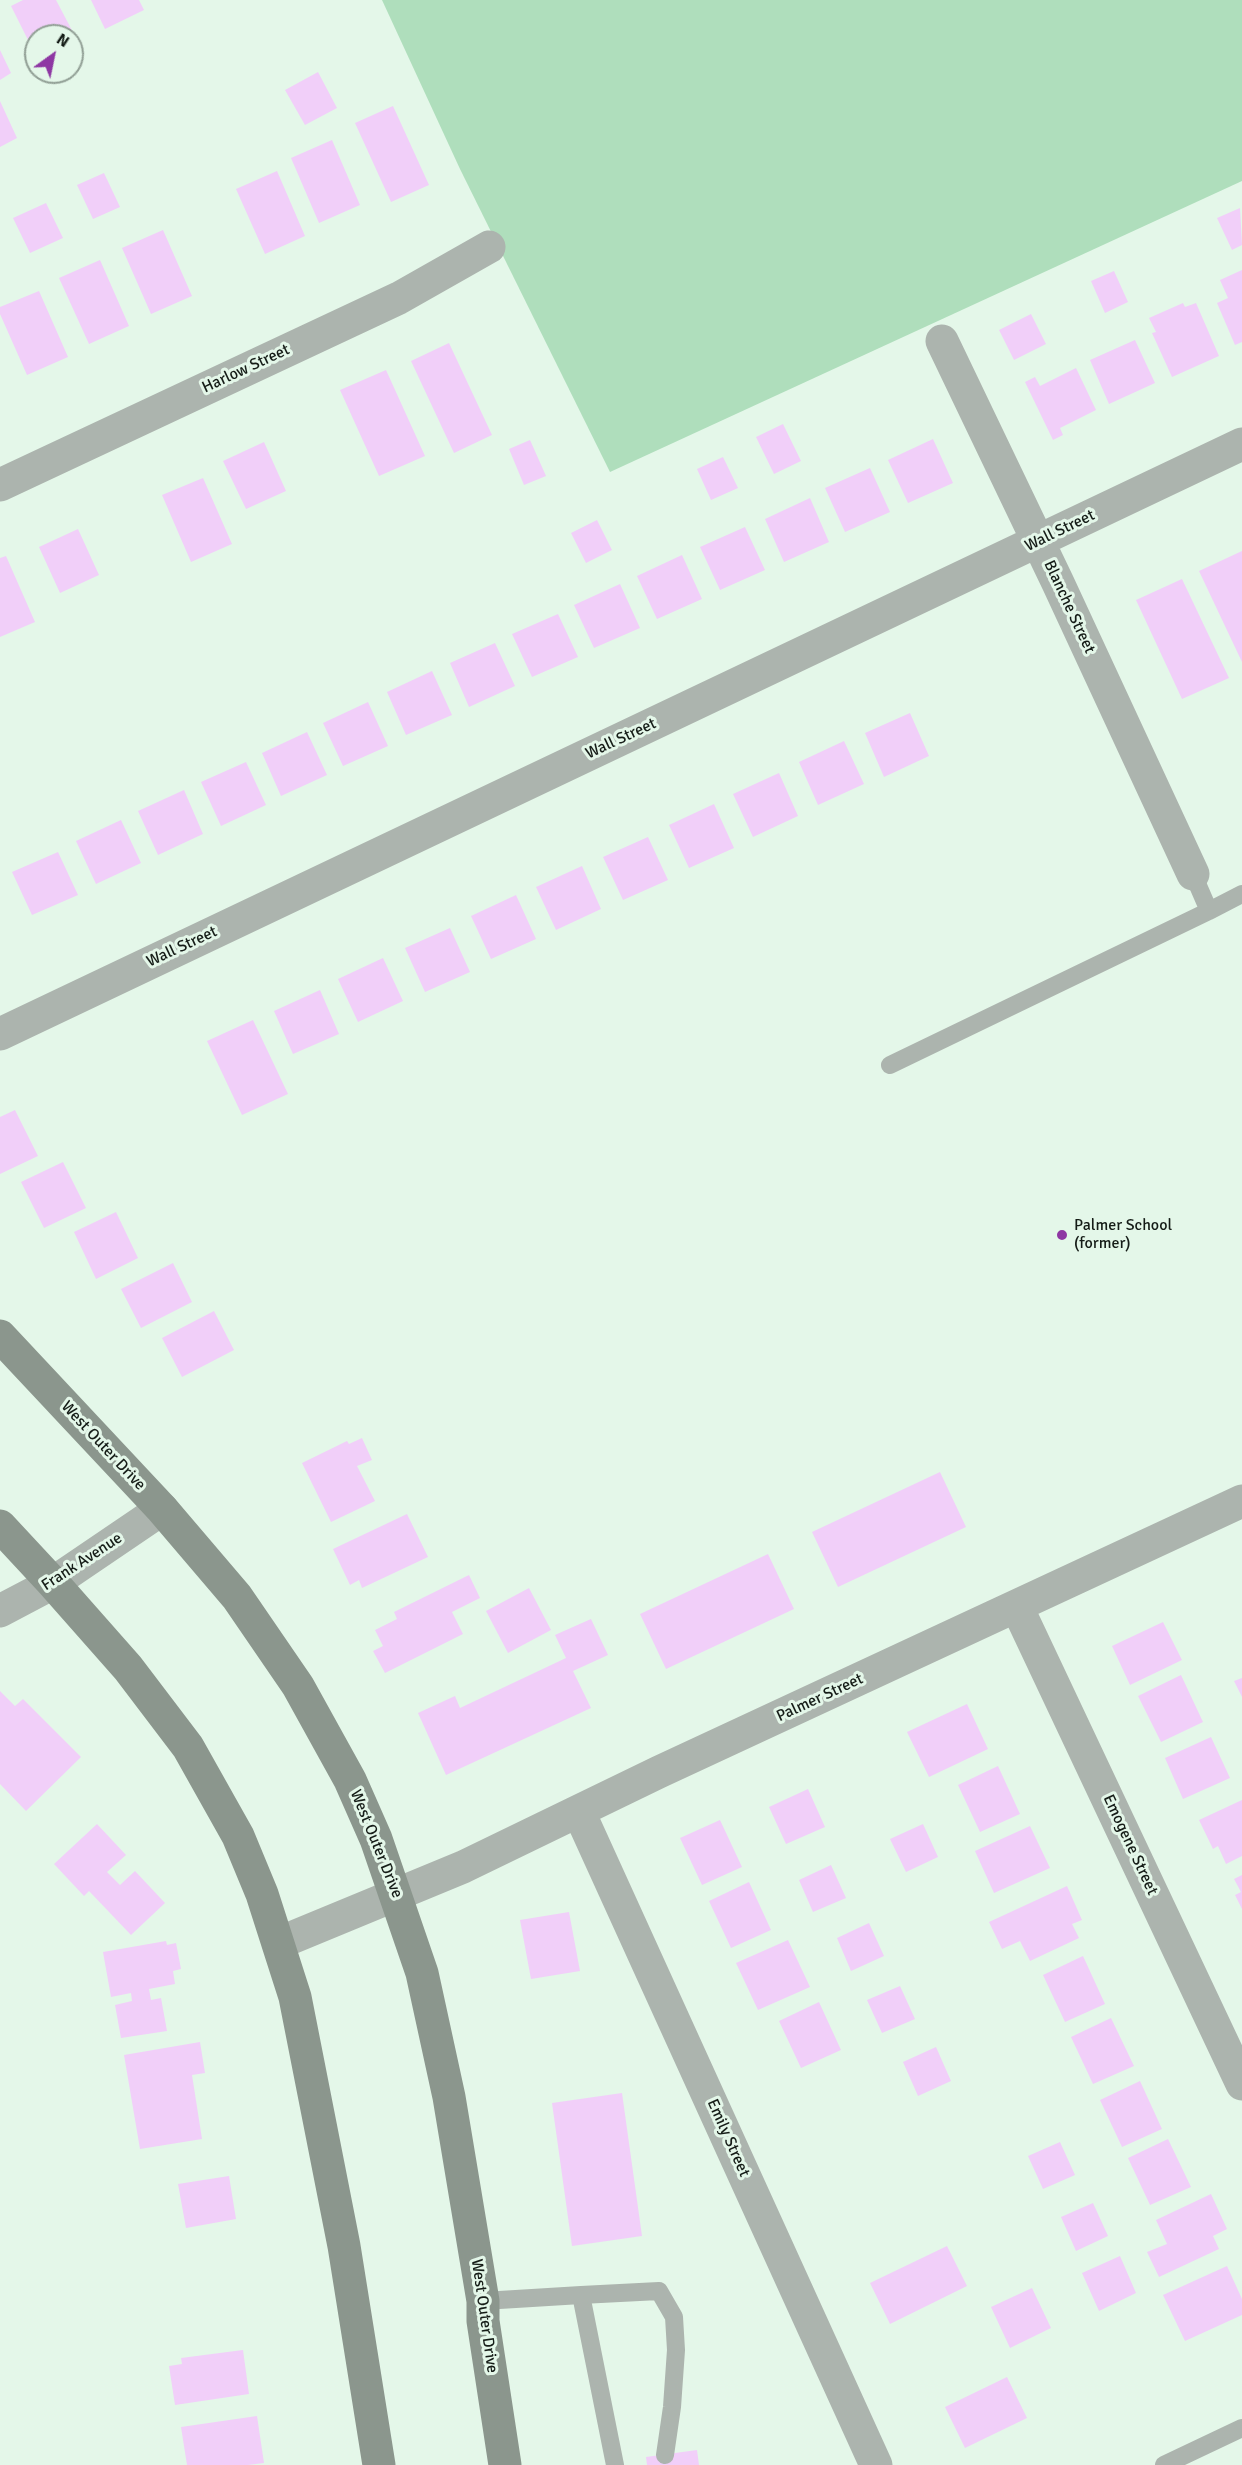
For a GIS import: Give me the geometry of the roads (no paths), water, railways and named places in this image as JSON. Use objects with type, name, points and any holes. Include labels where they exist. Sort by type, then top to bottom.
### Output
[{"type":"main road","name":"West Outer Drive","points":[[0,1336],[162,1509],[237,1597],[298,1686],[350,1780],[397,1895],[422,1973],[449,2097],[483,2301],[483,2321],[505,2465]]},
{"type":"main road","points":[[0,1526],[128,1668],[188,1748],[238,1836],[262,1894],[295,1997],[344,2246],[379,2465]]},
{"type":"street","name":"Harlow Street","points":[[0,485],[399,298],[489,248]]},
{"type":"street","name":"Blanche Street","points":[[942,341],[1193,874]]},
{"type":"street","name":"Wall Street","points":[[0,1034],[1242,444]]},
{"type":"street","name":"Palmer Street","points":[[279,1943],[463,1867],[659,1772],[1242,1501]]},
{"type":"street","name":"Frank Avenue","points":[[0,1611],[53,1583],[162,1509]]},
{"type":"street","name":"Emogene Street","points":[[1017,1607],[1242,2084]]},
{"type":"street","name":"Emily Street","points":[[579,1812],[876,2465]]},
{"type":"lane","points":[[1193,874],[1209,911]]},
{"type":"lane","points":[[890,1065],[1242,894]]},
{"type":"lane","points":[[483,2301],[659,2291],[674,2317],[676,2350],[665,2455]]},
{"type":"lane","points":[[581,2295],[615,2465]]},
{"type":"lane","points":[[1164,2465],[1242,2428]]},
{"type":"place","name":"Palmer School (former)","points":[[1062,1235]]}]
